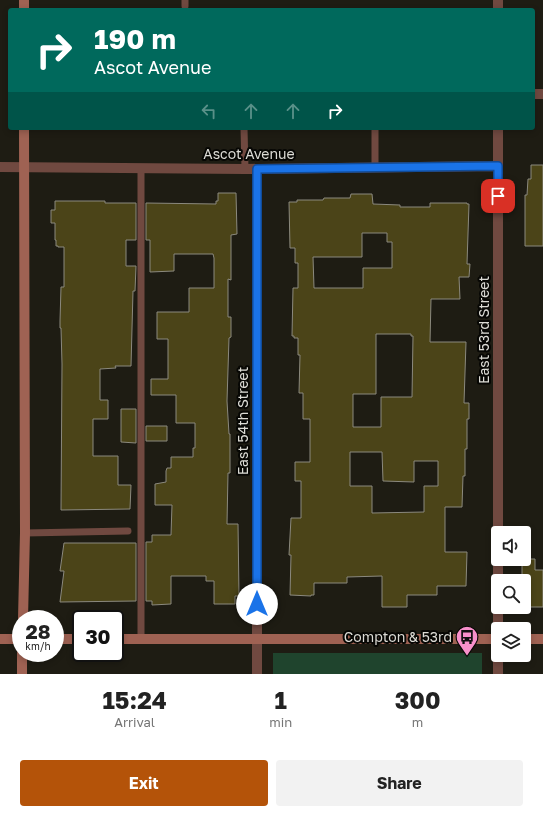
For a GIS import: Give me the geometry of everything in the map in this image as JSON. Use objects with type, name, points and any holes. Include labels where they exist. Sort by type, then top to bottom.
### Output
[{"type":"street","points":[[22,610],[25,533],[24,130]]},
{"type":"street","name":"East 53rd Street","points":[[498,130],[498,526]]},
{"type":"street","name":"Ascot Avenue","points":[[0,167],[257,169],[498,166]]},
{"type":"street","name":"East 54th Street","points":[[257,169],[257,674]]},
{"type":"street","points":[[0,639],[12,639]]},
{"type":"street","points":[[124,639],[491,639]]},
{"type":"street","points":[[531,639],[543,639]]},
{"type":"street","points":[[22,662],[22,674]]},
{"type":"street","points":[[498,662],[498,674]]},
{"type":"lane","points":[[244,130],[245,169]]},
{"type":"lane","points":[[374,130],[375,168]]},
{"type":"lane","points":[[141,168],[141,639]]},
{"type":"lane","points":[[25,533],[128,531]]},
{"type":"green space","points":[[273,653],[482,653],[482,674],[273,674]]},
{"type":"building","points":[[531,165],[543,165],[543,246],[525,246],[525,195],[527,195],[528,179],[531,179]]},
{"type":"building","points":[[218,193],[236,193],[237,234],[231,235],[231,280],[228,279],[228,317],[231,317],[231,337],[229,338],[227,401],[230,434],[230,473],[228,473],[227,524],[238,524],[239,596],[235,596],[235,604],[214,604],[214,581],[206,581],[206,576],[171,576],[171,604],[152,605],[152,601],[146,601],[146,542],[152,542],[152,535],[171,535],[172,505],[155,505],[155,484],[166,482],[167,468],[171,468],[171,457],[193,457],[193,448],[195,448],[195,423],[176,423],[176,395],[151,395],[151,379],[168,379],[168,339],[157,339],[157,312],[189,312],[189,288],[214,288],[214,258],[213,254],[174,254],[174,271],[150,272],[150,240],[146,240],[146,203],[216,204],[216,201],[218,201]]},
{"type":"building","points":[[351,194],[372,194],[373,204],[400,205],[400,207],[430,207],[430,203],[469,204],[467,264],[470,264],[469,277],[459,277],[460,299],[431,299],[430,342],[466,342],[464,403],[469,403],[469,419],[467,419],[467,449],[465,449],[465,476],[463,476],[462,507],[445,507],[445,552],[467,552],[466,586],[437,586],[437,595],[407,595],[407,607],[382,607],[382,576],[347,577],[347,583],[314,583],[314,595],[290,595],[291,555],[289,555],[291,518],[301,518],[301,481],[295,481],[295,462],[310,462],[310,419],[303,419],[303,393],[299,393],[300,355],[298,355],[298,338],[294,338],[294,336],[292,336],[293,288],[298,288],[298,263],[295,263],[295,248],[290,248],[289,202],[297,202],[297,200],[323,200],[324,198],[350,198]],"holes":[[[362,233],[387,233],[387,242],[392,242],[392,268],[363,268],[363,288],[314,288],[313,257],[362,257]],[[376,334],[411,334],[411,336],[413,336],[412,397],[381,397],[381,427],[353,427],[353,394],[376,394]],[[350,452],[382,452],[383,481],[414,482],[414,461],[438,461],[438,486],[424,486],[424,512],[372,513],[372,486],[350,486]]]},
{"type":"building","points":[[55,201],[105,201],[105,203],[136,203],[136,240],[126,240],[126,266],[136,266],[135,291],[133,291],[131,366],[115,366],[116,368],[100,369],[100,400],[108,400],[108,419],[93,419],[93,456],[118,456],[118,485],[131,485],[130,509],[61,510],[62,364],[60,321],[61,287],[64,287],[64,247],[56,246],[55,223],[51,223],[51,210],[55,210]]},
{"type":"building","points":[[121,409],[136,409],[136,443],[121,442]]},
{"type":"building","points":[[146,426],[167,426],[167,441],[146,441]]},
{"type":"building","points":[[64,543],[136,543],[136,601],[60,602],[64,571],[60,571]]},
{"type":"building","points":[[531,559],[535,559],[535,570],[543,570],[543,607],[531,607],[531,574],[522,574],[522,566],[531,566]]},
{"type":"place","name":"Compton & 53rd","points":[[467,656]]},
{"type":"route","points":[[257,604],[257,169],[498,166],[498,196]]}]
